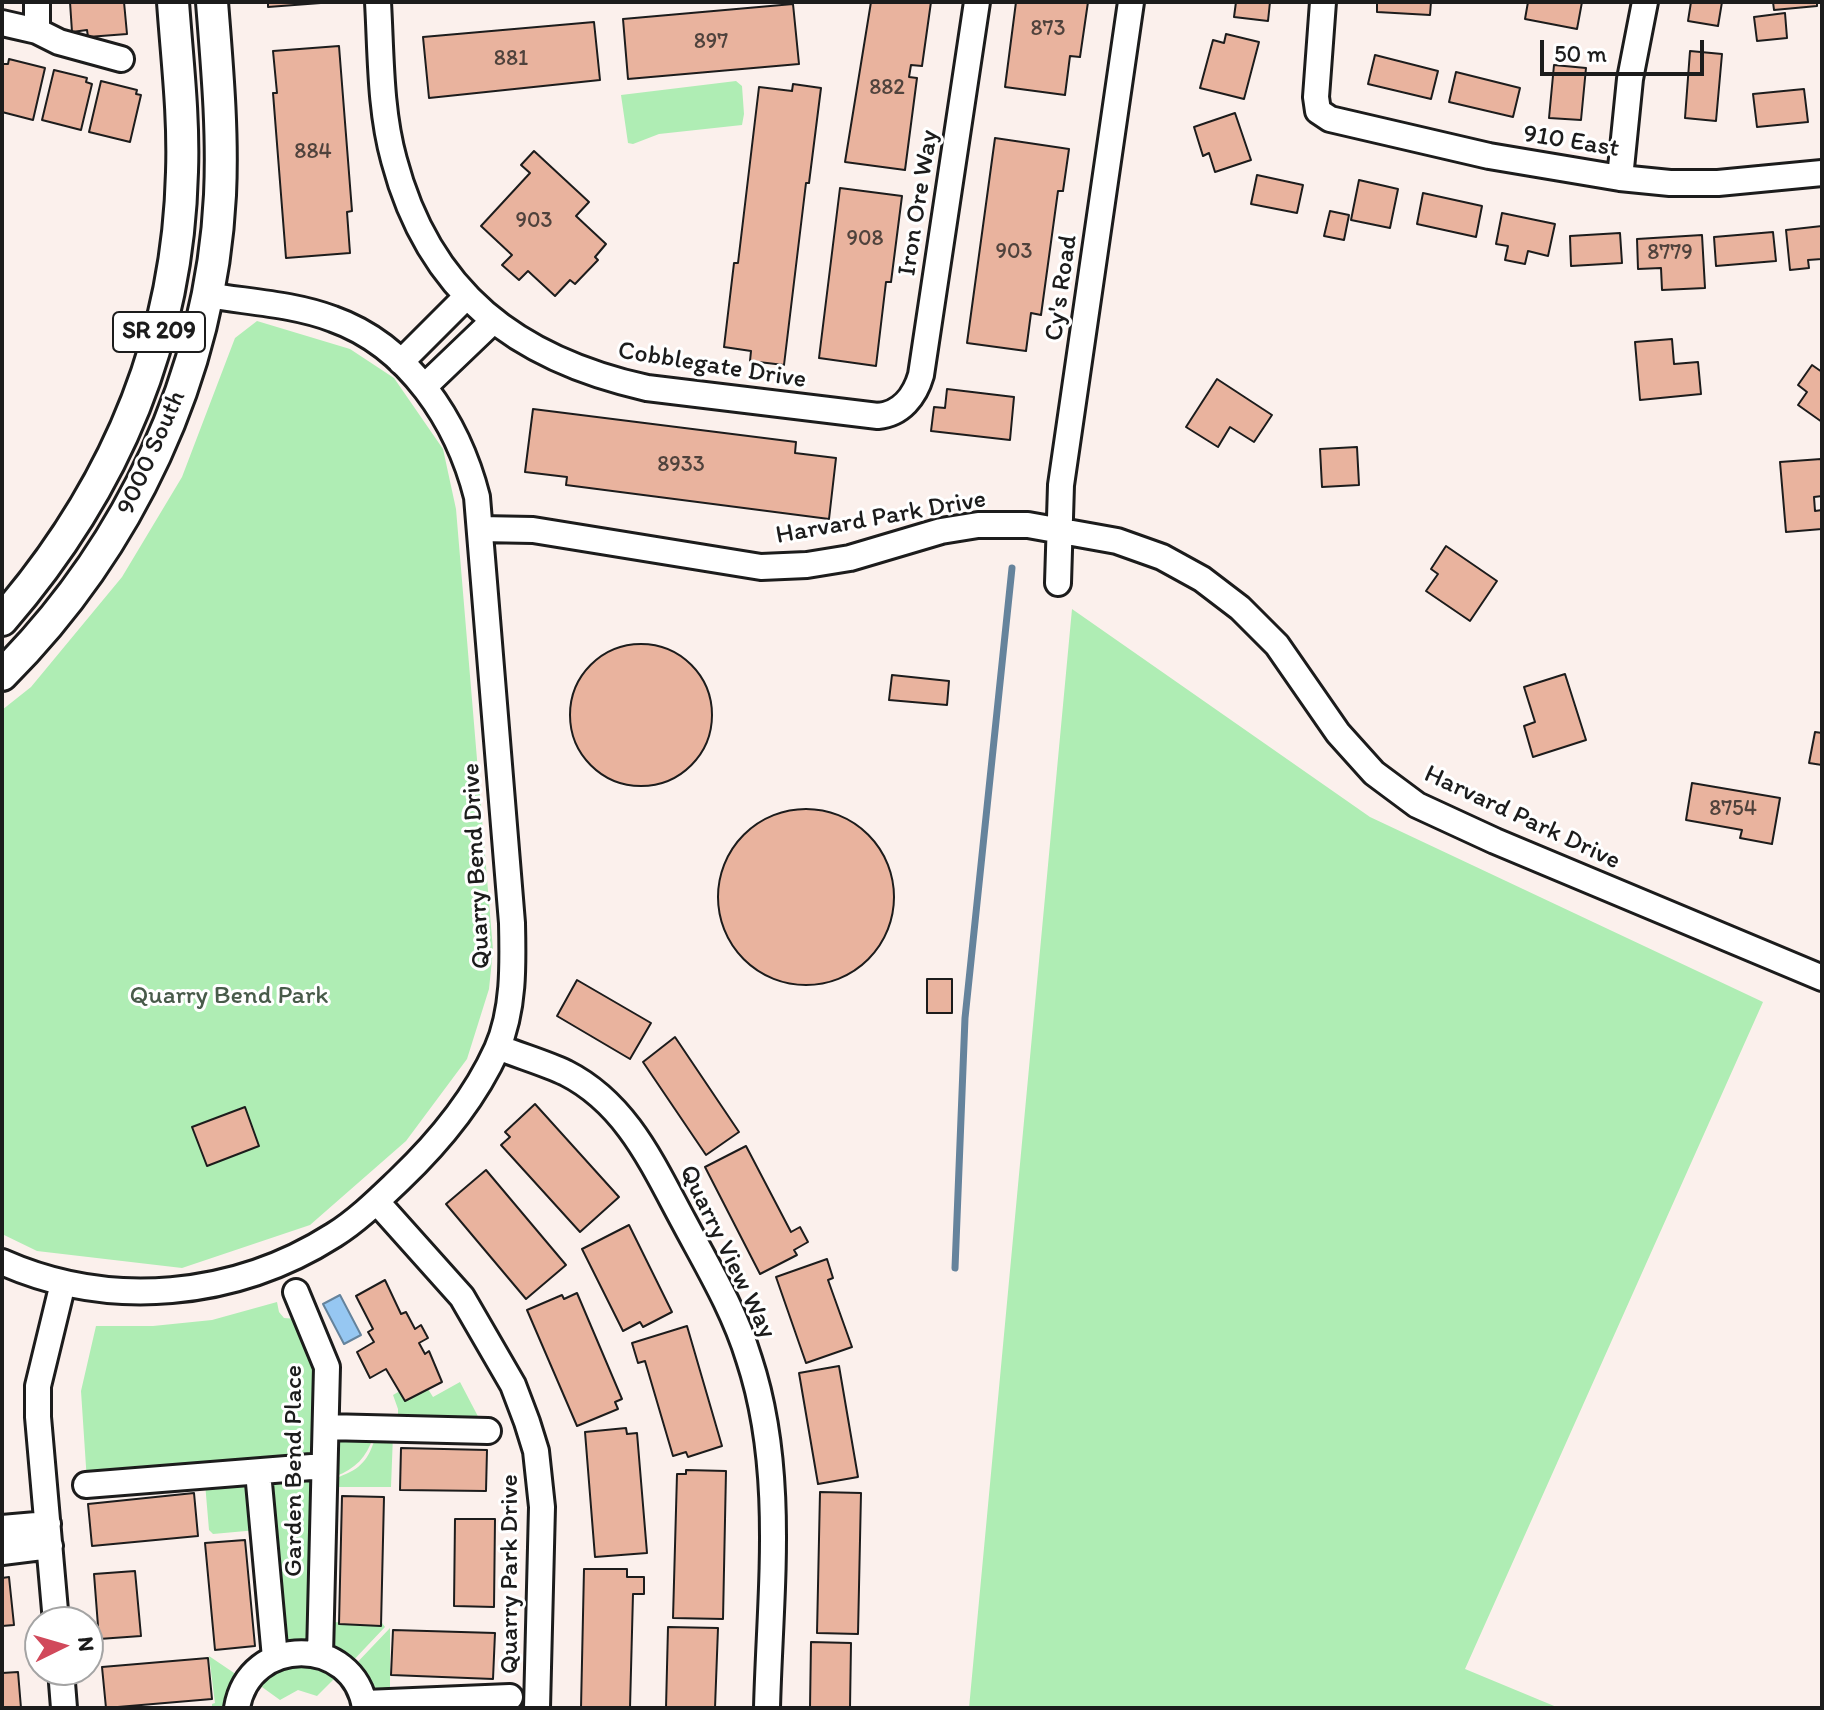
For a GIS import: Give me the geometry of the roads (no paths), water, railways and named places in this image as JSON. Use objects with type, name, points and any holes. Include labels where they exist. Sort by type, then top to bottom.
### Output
[{"type":"main road","name":"9000 South","points":[[2,620],[50,562],[94,494],[131,419],[156,345],[173,268],[182,173],[182,126],[173,2]]},
{"type":"main road","name":"9000 South","points":[[2,675],[56,616],[85,578],[136,496],[183,387],[207,295],[217,236],[221,160],[212,2]]},
{"type":"street","points":[[37,2],[37,31]]},
{"type":"street","name":"Cobblegate Drive","points":[[378,2],[386,113],[393,158],[407,201],[427,242],[466,297],[493,321],[532,347],[577,369],[647,388],[862,416],[887,415],[902,407]]},
{"type":"street","name":"Iron Ore Way","points":[[902,407],[911,398],[921,375],[977,2]]},
{"type":"street","name":"Cy's Road","points":[[1058,583],[1061,485],[1131,2]]},
{"type":"street","name":"910 East","points":[[1323,2],[1316,82],[1318,111],[1344,123],[1489,156],[1620,178],[1670,183],[1718,183],[1822,173]]},
{"type":"street","points":[[1620,178],[1630,79],[1645,2]]},
{"type":"street","points":[[2,23],[37,31],[59,42],[121,59]]},
{"type":"street","name":"Quarry Bend Drive","points":[[2,1262],[63,1283],[107,1290],[151,1291],[196,1288],[242,1279],[289,1260],[336,1234],[377,1202],[426,1155],[467,1104],[498,1047],[509,1004],[513,963],[512,923],[477,497],[469,466],[457,438],[424,387],[380,344],[333,318],[207,295]]},
{"type":"street","points":[[401,362],[466,297]]},
{"type":"street","points":[[424,387],[493,321]]},
{"type":"street","name":"Harvard Park Drive","points":[[480,529],[533,530],[761,567],[807,565],[850,558],[941,531],[978,525],[1016,524],[1060,529],[1117,541],[1162,557],[1202,579],[1240,608],[1277,645],[1338,733],[1374,773],[1417,805],[1495,841],[1822,978]]},
{"type":"street","name":"Quarry View Way","points":[[498,1047],[565,1073],[613,1106],[647,1154],[739,1329],[765,1420],[772,1483],[767,1708]]},
{"type":"street","name":"Quarry Park Drive","points":[[377,1202],[462,1297],[513,1385],[532,1437],[541,1477],[542,1507],[537,1708]]},
{"type":"street","points":[[55,1606],[38,1386],[63,1283]]},
{"type":"street","name":"Garden Bend Place","points":[[296,1292],[326,1361],[320,1655]]},
{"type":"street","points":[[326,1427],[488,1431]]},
{"type":"street","points":[[86,1485],[324,1466]]},
{"type":"street","name":"Garden Bend Place","points":[[258,1472],[275,1658]]},
{"type":"street","points":[[2,1528],[49,1535]]},
{"type":"street","points":[[2,1552],[49,1535]]},
{"type":"street","points":[[237,1708],[248,1680],[265,1664],[275,1658],[297,1653],[320,1655],[346,1670],[355,1680],[365,1705],[510,1697]]},
{"type":"street","points":[[62,1686],[64,1708]]},
{"type":"water","points":[[340,1295],[361,1335],[344,1344],[323,1304]]},
{"type":"waterway","points":[[955,1268],[965,1018],[1012,568]]},
{"type":"park label","name":"Quarry Bend Park","points":[[229,996]]}]
